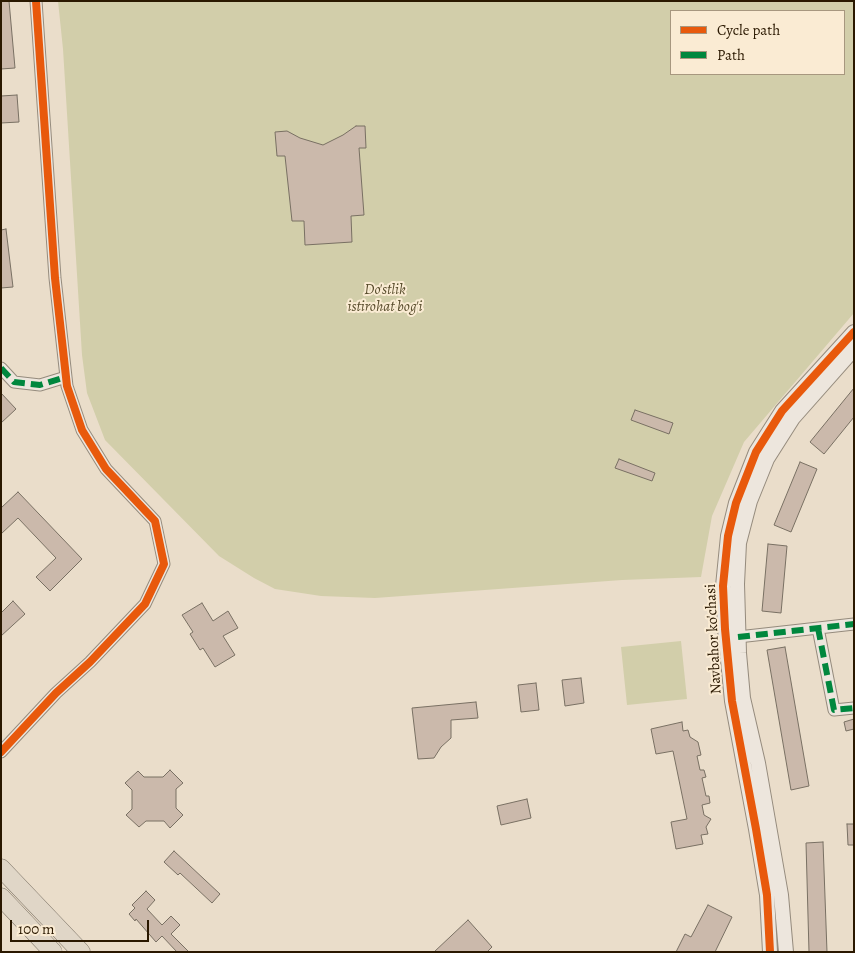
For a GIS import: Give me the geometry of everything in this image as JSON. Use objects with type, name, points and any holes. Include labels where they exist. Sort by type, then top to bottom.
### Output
[{"type":"main road","points":[[1,868],[81,952]]},
{"type":"main road","points":[[1,897],[53,952]]},
{"type":"street","points":[[1,752],[56,692],[90,662],[146,604],[164,564],[155,521],[106,469],[82,430],[67,386],[55,278],[36,1]]},
{"type":"street","name":"Navbahor ko'chasi","points":[[786,952],[782,895],[758,763],[733,654],[723,586],[728,536],[736,503],[756,452],[782,411],[854,332]]},
{"type":"street","name":"Navbahor ko'chasi","points":[[770,952],[767,896],[732,701],[733,654],[738,637],[739,542],[744,521],[767,458],[793,418],[852,354]]},
{"type":"street","points":[[3,375],[14,382],[40,385],[66,377]]},
{"type":"street","points":[[738,637],[854,624]]},
{"type":"street","points":[[818,628],[834,710],[854,708]]},
{"type":"green space","name":"Do'stlik istirohat bog'i","points":[[58,1],[854,1],[854,313],[744,442],[712,516],[701,577],[622,580],[375,598],[321,596],[275,589],[219,556],[105,440],[87,393],[82,355],[63,49]]},
{"type":"green space","points":[[681,641],[687,699],[627,705],[621,647]]},
{"type":"building","points":[[1,1],[9,1],[15,68],[1,69]]},
{"type":"building","points":[[17,95],[19,122],[1,123],[1,96]]},
{"type":"building","points":[[356,126],[365,126],[366,148],[359,148],[364,215],[351,216],[352,242],[305,245],[304,221],[292,221],[285,156],[277,156],[275,132],[287,131],[300,138],[323,145]]},
{"type":"building","points":[[6,229],[13,287],[1,288],[1,230]]},
{"type":"building","points":[[854,388],[854,417],[824,454],[810,442]]},
{"type":"building","points":[[1,393],[16,409],[1,423]]},
{"type":"building","points":[[635,410],[673,423],[669,434],[631,420]]},
{"type":"building","points":[[619,459],[655,473],[652,481],[615,468]]},
{"type":"building","points":[[800,462],[817,469],[791,532],[774,525]]},
{"type":"building","points":[[18,492],[82,559],[50,591],[36,577],[56,558],[18,518],[1,534],[1,508]]},
{"type":"building","points":[[768,544],[787,546],[781,613],[762,611]]},
{"type":"building","points":[[13,601],[25,614],[1,636],[1,613]]},
{"type":"building","points":[[202,603],[213,621],[228,611],[238,628],[223,636],[235,655],[215,667],[203,648],[200,650],[190,634],[193,632],[182,615]]},
{"type":"building","points":[[785,647],[809,786],[791,790],[767,650]]},
{"type":"building","points":[[581,678],[584,703],[565,706],[562,680]]},
{"type":"building","points":[[536,683],[539,710],[521,712],[518,685]]},
{"type":"building","points":[[476,702],[478,718],[451,720],[451,738],[441,747],[434,758],[418,759],[412,708]]},
{"type":"building","points":[[854,719],[854,729],[846,731],[844,722]]},
{"type":"building","points":[[682,722],[683,731],[688,730],[690,737],[698,742],[701,755],[697,756],[700,770],[704,770],[706,777],[702,778],[706,796],[709,796],[710,803],[702,805],[704,815],[711,819],[706,827],[708,834],[701,835],[703,844],[676,849],[671,822],[687,819],[673,751],[656,754],[651,729]]},
{"type":"building","points":[[170,770],[183,783],[176,789],[176,808],[183,815],[170,828],[164,821],[146,821],[139,827],[126,815],[132,809],[132,790],[125,783],[138,771],[144,777],[163,777]]},
{"type":"building","points":[[527,799],[531,818],[501,825],[497,806]]},
{"type":"building","points":[[847,824],[854,824],[854,845],[848,845]]},
{"type":"building","points":[[823,842],[827,952],[809,952],[806,843]]},
{"type":"building","points":[[174,851],[220,894],[212,903],[180,873],[178,875],[164,862]]},
{"type":"building","points":[[146,891],[155,900],[147,909],[162,925],[171,916],[180,925],[171,934],[189,952],[177,952],[162,936],[156,942],[136,919],[135,921],[129,914],[135,908],[132,905]]},
{"type":"building","points":[[708,905],[732,917],[715,952],[676,952],[685,934],[691,937]]},
{"type":"building","points":[[468,920],[492,947],[487,952],[434,952]]},
{"type":"marked path","points":[[1,368],[14,382],[40,385],[66,377]]},
{"type":"marked path","points":[[738,637],[854,624]]},
{"type":"marked path","points":[[818,628],[834,710],[854,708]]},
{"type":"cycle path","points":[[1,752],[56,693],[90,662],[145,604],[164,564],[155,521],[106,469],[82,430],[67,386],[55,278],[36,1]]},
{"type":"cycle path","points":[[770,952],[767,895],[732,701],[723,586],[728,536],[736,503],[756,452],[782,411],[854,332]]}]
